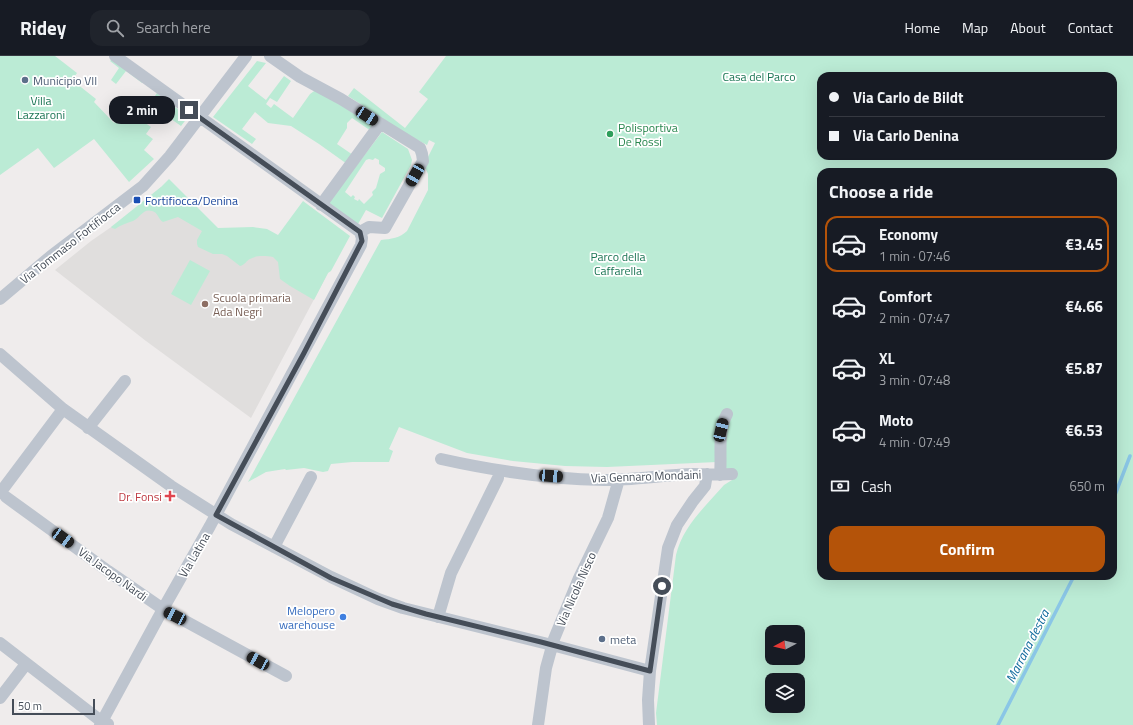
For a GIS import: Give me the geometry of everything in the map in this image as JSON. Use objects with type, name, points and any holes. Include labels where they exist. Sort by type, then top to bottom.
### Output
[{"type":"street","points":[[115,56],[199,118],[360,232],[369,227],[385,228],[423,161],[420,148],[341,99],[300,77],[270,56]]},
{"type":"street","name":"Via Tommaso Fortifiocca","points":[[0,299],[51,256],[143,186],[170,156],[246,56]]},
{"type":"street","points":[[321,205],[380,124]]},
{"type":"street","name":"Via Latina","points":[[103,724],[163,609],[216,515],[361,245],[362,238],[360,232]]},
{"type":"street","points":[[0,354],[63,409],[170,486],[216,515],[331,578],[404,608],[650,671]]},
{"type":"street","points":[[88,428],[125,381]]},
{"type":"street","points":[[3,495],[63,409]]},
{"type":"street","name":"Via Gennaro Mondaini","points":[[441,459],[501,471],[586,479],[619,479],[707,474],[726,475],[721,430],[723,421],[727,414]]},
{"type":"street","points":[[649,725],[648,700],[650,671],[668,548],[677,525],[705,486],[707,474]]},
{"type":"street","points":[[274,547],[311,477]]},
{"type":"street","points":[[438,617],[451,573],[498,478]]},
{"type":"street","name":"Via Nicola Nisco","points":[[538,725],[546,668],[552,645],[571,595],[608,518],[619,479]]},
{"type":"street","name":"Via Jacopo Nardi","points":[[3,495],[163,609],[286,676]]},
{"type":"street","points":[[0,643],[103,724]]},
{"type":"street","points":[[0,698],[26,664]]},
{"type":"shaded area","name":"Scuola primaria Ada Negri","points":[[161,187],[196,224],[328,273],[251,418],[146,341],[55,270],[91,241],[117,223]]},
{"type":"green space","name":"Villa Lazzaroni","points":[[0,56],[55,56],[77,73],[72,80],[96,99],[94,102],[114,123],[131,101],[139,107],[134,115],[151,127],[146,134],[153,139],[144,150],[154,159],[129,182],[94,139],[54,168],[38,148],[0,175]]},
{"type":"green space","name":"Parco della Caffarella","points":[[446,56],[1133,56],[1133,725],[657,725],[656,713],[676,555],[679,545],[689,526],[724,485],[732,480],[732,469],[725,469],[717,462],[607,467],[565,466],[513,461],[467,453],[399,427],[389,449],[393,451],[389,462],[352,462],[331,464],[328,471],[323,472],[304,468],[285,469],[266,472],[248,482],[381,240],[398,237],[407,231],[428,190],[428,174],[424,165],[435,143],[429,140],[427,145],[408,135],[348,96],[354,88],[405,128],[428,99],[419,92]]},
{"type":"green space","points":[[112,59],[142,83],[126,71],[116,84],[111,80],[119,68],[110,61]]},
{"type":"green space","points":[[257,61],[266,63],[248,86],[266,100],[284,76],[291,81],[277,102],[270,98],[266,104],[271,108],[274,104],[293,118],[310,94],[317,89],[374,127],[371,131],[352,118],[347,123],[347,128],[337,144],[353,155],[347,164],[291,126],[268,123],[255,112],[242,129],[256,139],[252,144],[213,117]]},
{"type":"green space","points":[[157,93],[188,117],[181,126],[164,114],[169,107],[155,96]]},
{"type":"green space","points":[[382,132],[408,149],[412,160],[411,165],[382,218],[366,210],[358,224],[328,203]],"holes":[[[375,158],[379,160],[379,164],[385,168],[385,171],[380,174],[376,188],[372,192],[373,195],[364,204],[359,199],[358,201],[354,199],[355,197],[353,195],[351,197],[345,192],[366,160],[373,160]]]},
{"type":"green space","points":[[169,179],[218,228],[253,227],[267,229],[278,235],[303,201],[350,236],[314,300],[280,279],[278,262],[273,257],[255,257],[240,266],[227,256],[222,254],[213,254],[198,247],[197,240],[202,231],[178,217],[163,222],[156,213],[149,210],[133,221],[115,229],[111,227]]},
{"type":"green space","points":[[190,260],[210,271],[191,305],[171,294]]},
{"type":"waterway","name":"Marrana destra","points":[[1117,490],[1130,456]]},
{"type":"waterway","name":"Marrana destra","points":[[998,725],[1072,580]]},
{"type":"place","name":"Municipio VII","points":[[25,80]]},
{"type":"place","name":"Polisportiva De Rossi","points":[[610,134]]},
{"type":"place","name":"Fortifiocca/Denina","points":[[137,200]]},
{"type":"place","name":"Scuola primaria Ada Negri","points":[[205,304]]},
{"type":"place","name":"Dr. Fonsi","points":[[170,496]]},
{"type":"place","name":"Melopero warehouse","points":[[343,617]]},
{"type":"place","name":"meta","points":[[602,639]]},
{"type":"route","points":[[189,110],[360,232],[362,238],[361,245],[216,515],[331,578],[392,604],[650,671],[662,586]]},
{"type":"park label","name":"Casa del Parco","points":[[759,76]]}]
